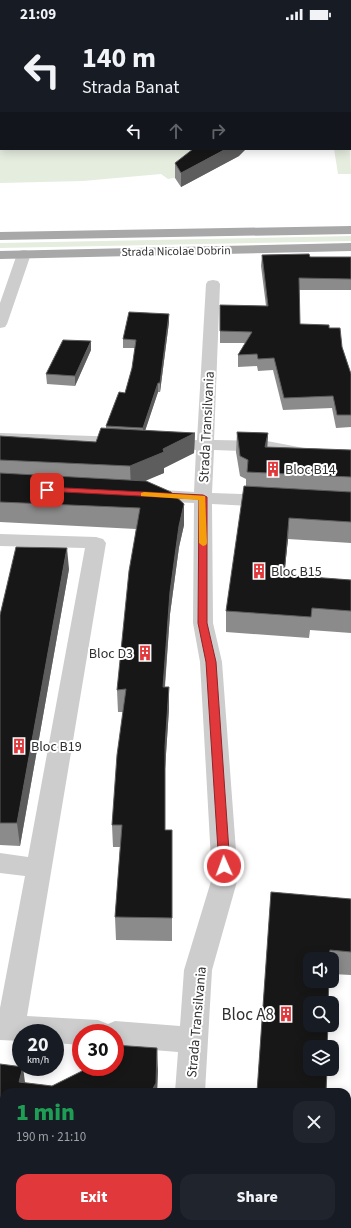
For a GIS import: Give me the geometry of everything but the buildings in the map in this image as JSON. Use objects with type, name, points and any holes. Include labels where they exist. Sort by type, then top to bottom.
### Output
[{"type":"main road","name":"Strada Nicolae Dobrin","points":[[0,236],[351,230]]},
{"type":"main road","name":"Strada Nicolae Dobrin","points":[[0,255],[351,248]]},
{"type":"street","points":[[0,324],[24,254]]},
{"type":"street","name":"Strada Transilvania","points":[[190,1088],[192,1040],[198,970],[225,878],[211,662],[203,623],[203,497],[213,284]]},
{"type":"street","points":[[0,438],[142,443]]},
{"type":"street","points":[[174,444],[255,445],[351,462]]},
{"type":"street","points":[[132,494],[288,502]]},
{"type":"street","points":[[0,540],[96,543],[39,868],[6,1027],[72,1031]]},
{"type":"street","points":[[0,863],[39,868]]},
{"type":"street","points":[[124,1035],[192,1040]]},
{"type":"shaded area","points":[[0,150],[244,150],[192,175],[168,179],[161,174],[83,181],[0,183]]},
{"type":"shaded area","points":[[334,150],[350,150],[351,174],[338,174]]},
{"type":"shaded area","points":[[351,236],[351,241],[0,248],[0,243]]},
{"type":"slow traffic","points":[[144,494],[203,497],[203,543]]},
{"type":"place","name":"Bloc B14","points":[[273,469]]},
{"type":"place","name":"Bloc B15","points":[[259,571]]},
{"type":"place","name":"Bloc D3","points":[[145,653]]},
{"type":"place","name":"Bloc B19","points":[[19,746]]},
{"type":"place","name":"Bloc A8","points":[[286,1014]]},
{"type":"route","points":[[47,490],[203,497],[203,623],[211,662],[224,866]]}]
